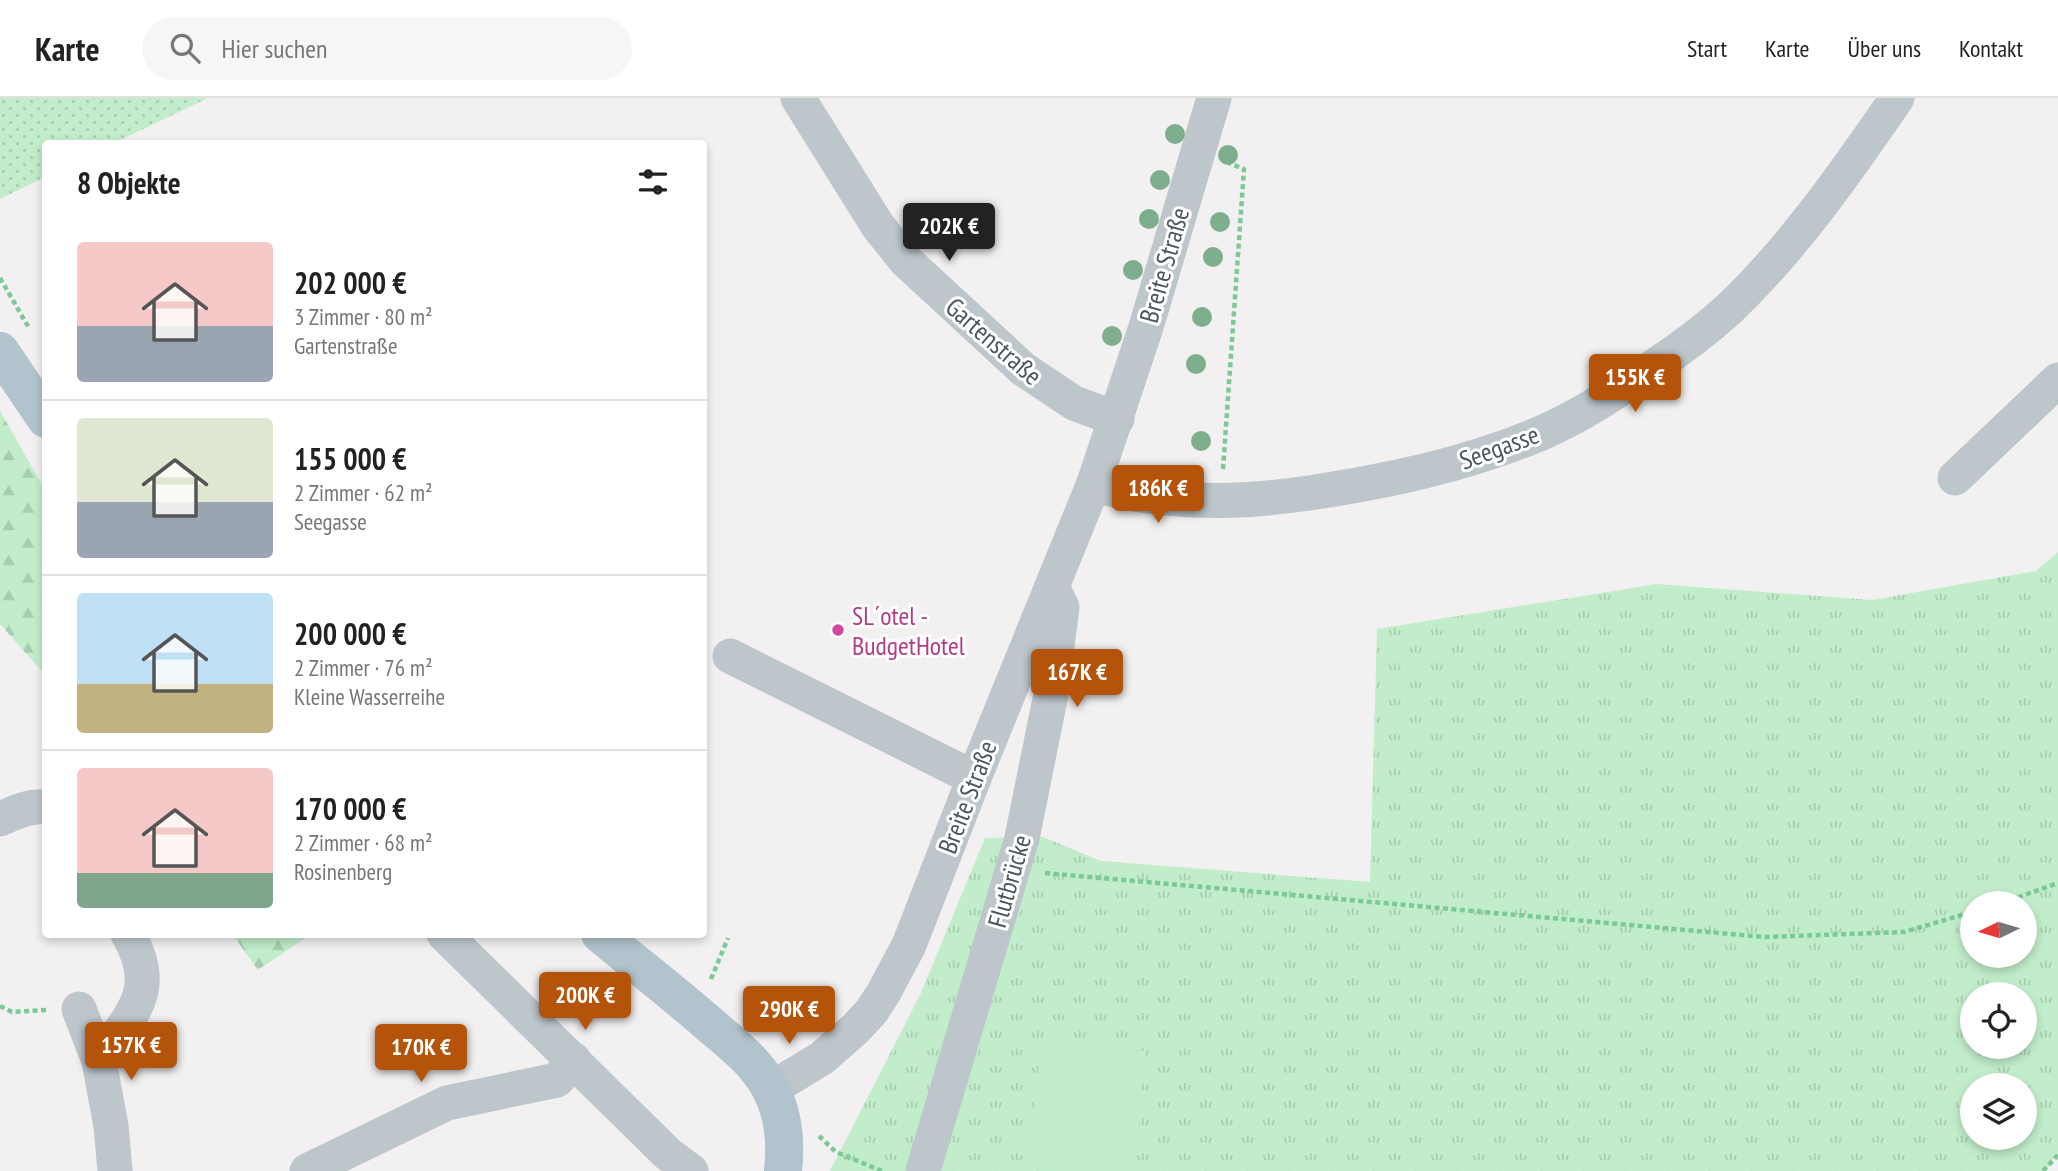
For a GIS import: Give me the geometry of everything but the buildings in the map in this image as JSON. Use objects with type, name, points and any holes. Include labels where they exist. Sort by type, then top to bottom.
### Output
[{"type":"main road","points":[[15,341],[42,409]]},
{"type":"main road","points":[[605,938],[745,1056],[771,1089],[783,1122],[786,1147],[783,1171]]},
{"type":"street","name":"Gartenstraße","points":[[797,98],[878,226],[906,261],[1023,369],[1074,402],[1117,419]]},
{"type":"street","name":"Breite Straße","points":[[771,1089],[830,1052],[870,1012],[909,945],[1094,483],[1117,419],[1214,98]]},
{"type":"street","name":"Seegasse","points":[[1094,483],[1122,492],[1221,502],[1275,498],[1415,474],[1483,456],[1542,433],[1616,393],[1728,310],[1835,189],[1897,98]]},
{"type":"street","points":[[1955,478],[2058,380]]},
{"type":"street","name":"Flutbrücke","points":[[923,1171],[1022,838],[1050,699],[1062,607],[1052,587]]},
{"type":"street","points":[[730,656],[974,778]]},
{"type":"street","points":[[0,819],[28,809],[42,807]]},
{"type":"street","points":[[99,1061],[134,1010],[144,985],[139,952],[130,938]]},
{"type":"street","points":[[448,938],[668,1154],[691,1171]]},
{"type":"street","points":[[79,1009],[99,1061],[111,1126],[114,1171]]},
{"type":"street","points":[[307,1171],[447,1103],[556,1080],[574,1060]]},
{"type":"path","points":[[1198,151],[1244,169],[1221,502]]},
{"type":"path","points":[[0,278],[15,341]]},
{"type":"path","points":[[1033,872],[1765,937],[1904,932],[1960,916]]},
{"type":"path","points":[[2036,891],[2058,883]]},
{"type":"path","points":[[691,1009],[714,973],[729,938]]},
{"type":"path","points":[[0,1006],[12,1012],[79,1009]]},
{"type":"path","points":[[818,1134],[836,1152],[882,1171]]},
{"type":"path","points":[[2043,1171],[2058,1155]]},
{"type":"green space","points":[[0,98],[208,98],[120,140],[42,140],[42,178],[0,199]]},
{"type":"green space","points":[[0,411],[42,485],[42,672],[0,624]]},
{"type":"green space","points":[[2058,552],[2058,1152],[2046,1171],[830,1171],[921,993],[985,838],[1043,837],[1101,861],[1370,882],[1377,629],[1657,584],[1872,600],[2036,571]]},
{"type":"green space","points":[[235,938],[306,938],[258,970]]},
{"type":"green space","points":[[1041,1042],[1145,1051],[1135,1171],[1028,1169]]},
{"type":"place","name":"SL´otel - BudgetHotel","points":[[838,630]]}]
